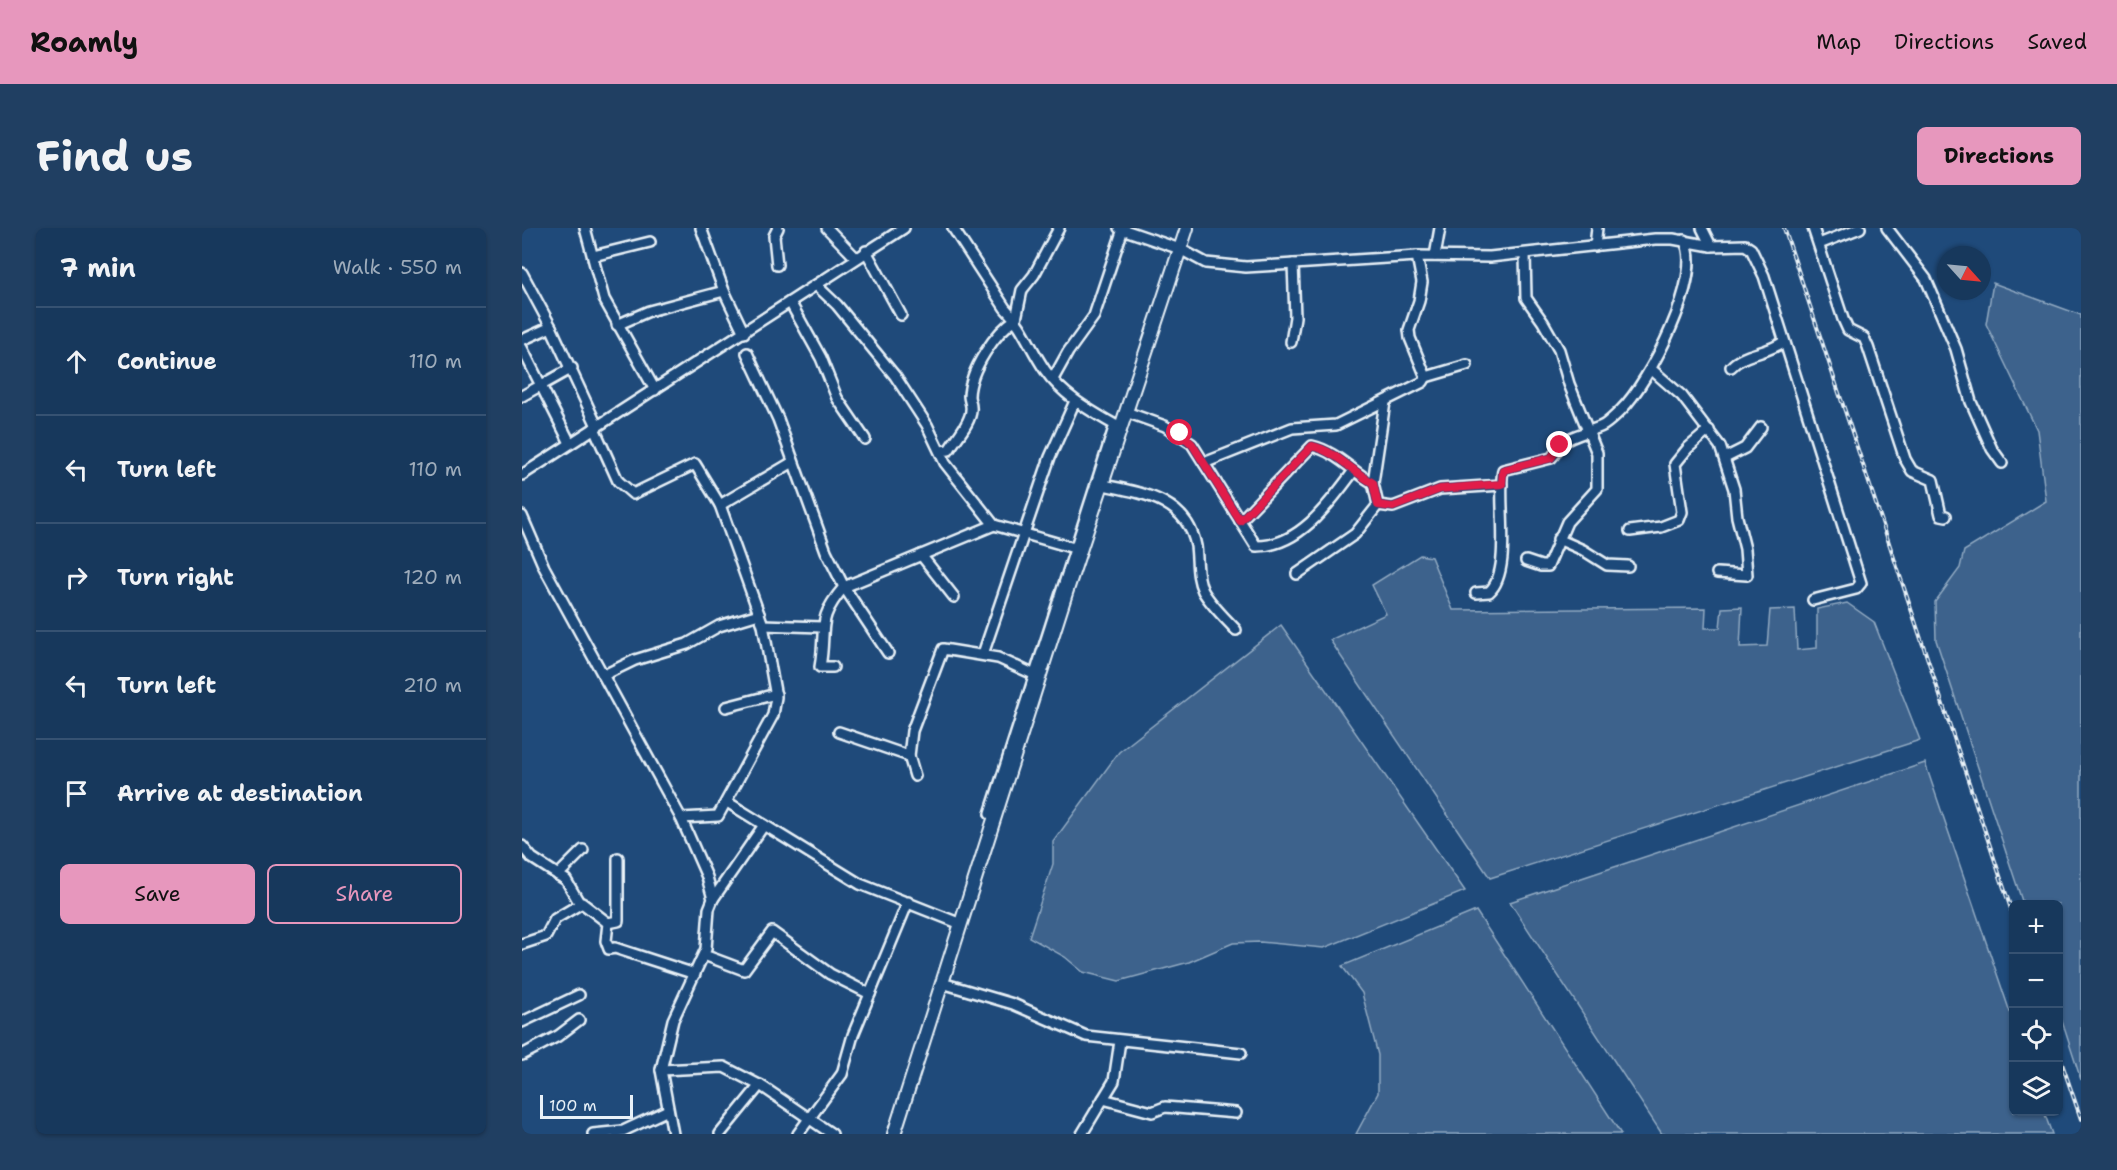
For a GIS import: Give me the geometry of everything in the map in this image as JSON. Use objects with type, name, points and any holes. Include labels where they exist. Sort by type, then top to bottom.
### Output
[{"type":"main road","points":[[894,1134],[1187,228]]},
{"type":"street","points":[[585,228],[604,299],[655,390]]},
{"type":"street","points":[[701,228],[724,291],[744,333]]},
{"type":"street","points":[[777,264],[774,236],[778,228]]},
{"type":"street","points":[[827,228],[856,258]]},
{"type":"street","points":[[522,475],[904,228]]},
{"type":"street","points":[[889,1134],[1033,674],[1115,424],[1075,401],[1046,372],[1016,319],[1005,308],[953,228]]},
{"type":"street","points":[[940,451],[949,450],[972,410],[971,386],[985,351],[1008,324],[1016,319],[1022,290],[1034,275],[1059,228]]},
{"type":"street","points":[[1435,256],[1440,228]]},
{"type":"street","points":[[1595,246],[1597,228]]},
{"type":"street","points":[[1687,240],[1702,228],[1711,246]]},
{"type":"street","points":[[1812,228],[1843,320],[1848,330],[1864,338],[1868,347],[1905,459],[1912,471],[1933,480],[1941,515],[1946,516]]},
{"type":"street","points":[[1819,244],[1860,228]]},
{"type":"street","points":[[1887,228],[1914,260],[1926,279],[1956,349],[1971,402],[1992,449],[2002,463]]},
{"type":"street","points":[[1053,379],[1068,352],[1094,316],[1121,229],[1180,249],[1192,258],[1218,265],[1246,267],[1417,256],[1490,257],[1655,239],[1687,240],[1711,246],[1745,245],[1751,249],[1764,276],[1783,342],[1848,537],[1852,562],[1861,583],[1856,589],[1813,600]]},
{"type":"street","points":[[1476,593],[1489,592],[1499,580],[1504,510],[1503,470],[1551,458],[1560,445],[1606,424],[1623,408],[1651,369],[1684,291],[1689,250],[1687,240]]},
{"type":"street","points":[[594,255],[650,243]]},
{"type":"street","points":[[866,251],[901,315]]},
{"type":"street","points":[[1525,254],[1526,298],[1559,350],[1569,384],[1597,453],[1598,489],[1567,522],[1548,566],[1526,561]]},
{"type":"street","points":[[1417,256],[1422,282],[1419,301],[1409,330],[1426,377]]},
{"type":"street","points":[[1291,342],[1295,317],[1293,264]]},
{"type":"street","points":[[522,273],[572,368],[618,481],[633,494],[695,464],[720,505],[759,614],[776,694],[772,715],[718,816],[681,818]]},
{"type":"street","points":[[816,285],[841,309],[895,376],[966,491],[994,525]]},
{"type":"street","points":[[617,325],[649,311],[724,291]]},
{"type":"street","points":[[790,302],[821,358],[837,398],[865,439]]},
{"type":"street","points":[[522,340],[551,327]]},
{"type":"street","points":[[1731,367],[1737,360],[1766,352],[1783,342]]},
{"type":"street","points":[[522,348],[570,443]]},
{"type":"street","points":[[747,353],[778,419],[826,551],[844,587],[888,653]]},
{"type":"street","points":[[1204,463],[1292,428],[1336,425],[1385,402],[1426,377],[1467,365]]},
{"type":"street","points":[[522,396],[572,368]]},
{"type":"street","points":[[1651,369],[1682,396],[1709,430],[1725,458],[1744,537],[1747,575],[1717,573]]},
{"type":"street","points":[[982,654],[1026,533],[1050,457],[1075,401]]},
{"type":"street","points":[[1378,505],[1373,483],[1385,402]]},
{"type":"street","points":[[1126,412],[1180,433],[1192,444],[1256,546],[1270,546],[1313,522],[1353,472]]},
{"type":"street","points":[[1725,458],[1745,448],[1761,427]]},
{"type":"street","points":[[1630,531],[1661,527],[1679,520],[1682,512],[1675,465],[1688,448],[1709,430]]},
{"type":"street","points":[[1240,521],[1312,446],[1333,453],[1353,472],[1373,483]]},
{"type":"street","points":[[720,505],[793,462]]},
{"type":"street","points":[[1378,505],[1393,507],[1440,489],[1502,484]]},
{"type":"street","points":[[1103,485],[1142,492],[1166,502],[1180,514],[1196,544],[1199,579],[1203,591],[1236,630]]},
{"type":"street","points":[[1297,574],[1355,534],[1378,505]]},
{"type":"street","points":[[522,516],[544,567],[681,818],[707,877],[712,899]]},
{"type":"street","points":[[833,667],[820,667],[821,627],[830,603],[844,587],[994,525],[1074,548]]},
{"type":"street","points":[[1558,539],[1583,550],[1607,565],[1628,566]]},
{"type":"street","points":[[921,555],[954,597]]},
{"type":"street","points":[[604,675],[635,660],[687,644],[719,626],[759,614]]},
{"type":"street","points":[[762,625],[821,627]]},
{"type":"street","points":[[915,776],[909,756],[912,731],[943,649],[982,654],[1033,674]]},
{"type":"street","points":[[726,707],[776,694]]},
{"type":"street","points":[[839,732],[909,756]]},
{"type":"street","points":[[727,802],[860,884],[956,922]]},
{"type":"street","points":[[674,1134],[661,1070],[673,1020],[704,955],[712,899],[764,825]]},
{"type":"street","points":[[522,846],[532,858],[566,880],[580,904],[582,903],[608,923],[618,921],[618,858]]},
{"type":"street","points":[[558,875],[583,850]]},
{"type":"street","points":[[798,1134],[842,1074],[853,1035],[896,925],[908,902]]},
{"type":"street","points":[[522,944],[546,936],[555,919],[580,904]]},
{"type":"street","points":[[608,923],[606,941],[609,948],[695,974]]},
{"type":"street","points":[[704,955],[744,970],[772,932],[830,974],[870,994]]},
{"type":"street","points":[[942,983],[1013,1004],[1086,1036],[1242,1053]]},
{"type":"street","points":[[522,1022],[579,995]]},
{"type":"street","points":[[522,1055],[558,1036],[579,1020]]},
{"type":"street","points":[[1082,1134],[1114,1082],[1120,1041]]},
{"type":"street","points":[[661,1070],[724,1067],[760,1085],[832,1134]]},
{"type":"street","points":[[720,1134],[760,1085]]},
{"type":"street","points":[[1103,1100],[1152,1112],[1165,1107],[1236,1113]]},
{"type":"street","points":[[592,1134],[623,1131],[668,1110]]},
{"type":"shaded area","points":[[1993,283],[2081,315],[2081,1080],[2063,1024],[2063,900],[2022,900],[1936,640],[1935,602],[1960,568],[1964,551],[2046,501],[2037,430],[1986,324]]},
{"type":"shaded area","points":[[1420,555],[1431,557],[1453,610],[1706,608],[1705,628],[1720,628],[1722,608],[1742,607],[1740,647],[1767,646],[1770,610],[1795,609],[1797,650],[1817,648],[1817,609],[1847,603],[1874,622],[1920,740],[1490,878],[1330,640],[1386,614],[1372,585]]},
{"type":"shaded area","points":[[1281,625],[1465,891],[1324,948],[1260,942],[1233,943],[1189,962],[1119,981],[1083,972],[1065,957],[1029,937],[1053,864],[1053,842],[1119,752]]},
{"type":"shaded area","points":[[1925,763],[2009,1009],[2009,1116],[2045,1116],[2052,1134],[1662,1134],[1510,902]]},
{"type":"shaded area","points":[[1476,911],[1621,1134],[1356,1134],[1378,1093],[1378,1055],[1362,993],[1342,966]]},
{"type":"railway","points":[[1784,228],[2009,903]]},
{"type":"railway","points":[[2061,1062],[2081,1119]]},
{"type":"route","points":[[1180,433],[1192,444],[1240,521],[1305,450],[1312,446],[1324,448],[1333,453],[1353,472],[1373,483],[1378,505],[1393,507],[1440,489],[1502,484],[1503,470],[1551,458],[1560,445]]}]
